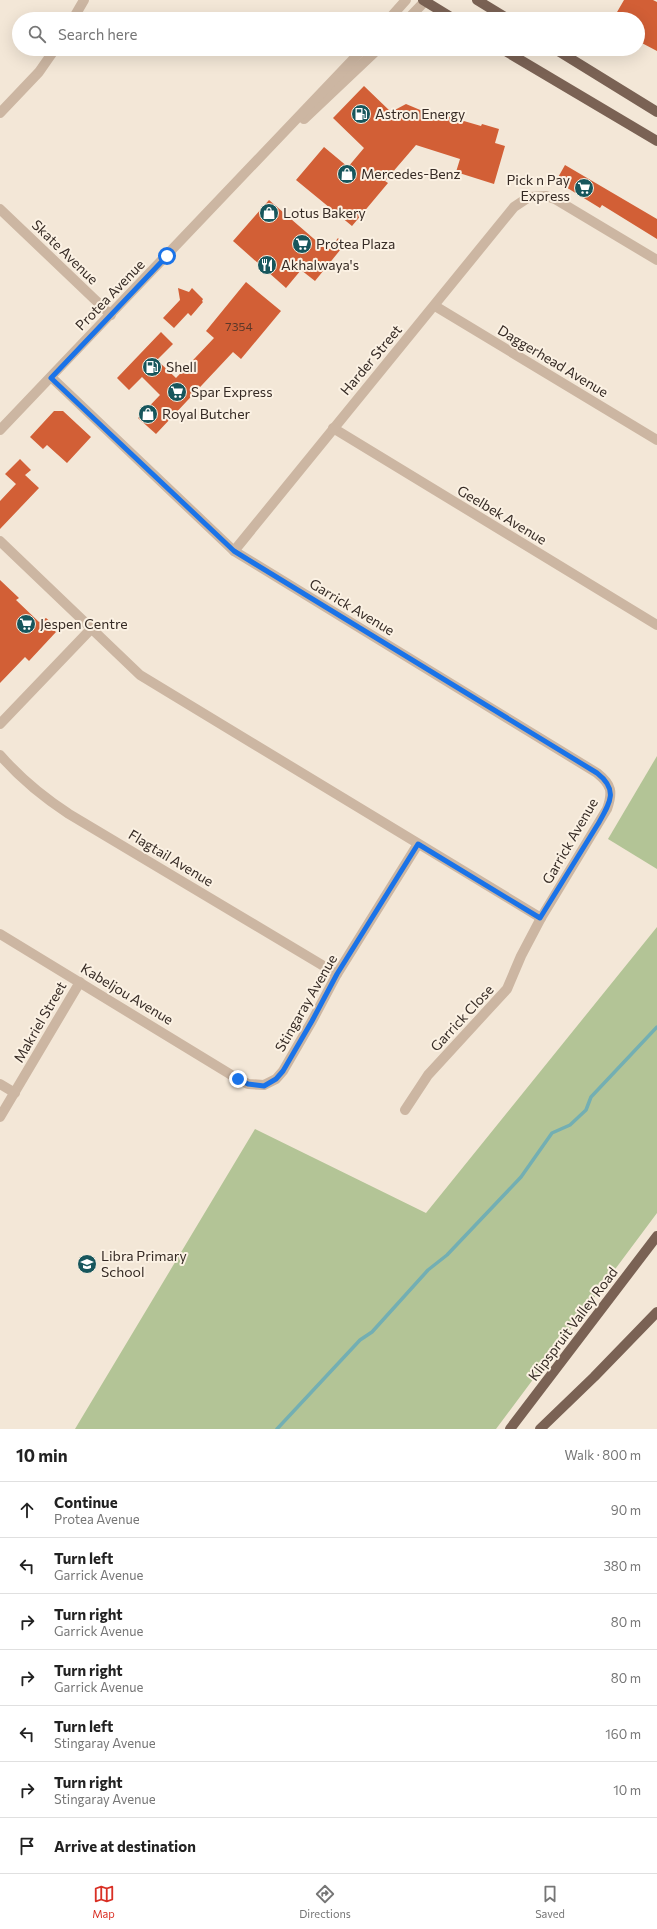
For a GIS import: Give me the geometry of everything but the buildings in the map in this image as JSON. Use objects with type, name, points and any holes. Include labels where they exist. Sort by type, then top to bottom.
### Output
[{"type":"main road","points":[[425,0],[443,12]]},
{"type":"main road","points":[[477,0],[497,12]]},
{"type":"main road","points":[[513,56],[657,141]]},
{"type":"main road","points":[[566,56],[657,112]]},
{"type":"main road","name":"Klipspruit Valley Road","points":[[510,1429],[657,1236]]},
{"type":"main road","points":[[540,1429],[594,1378],[657,1312]]},
{"type":"street","points":[[77,12],[84,0]]},
{"type":"street","points":[[395,12],[406,0]]},
{"type":"street","points":[[414,12],[425,0]]},
{"type":"street","points":[[0,113],[39,72],[50,56]]},
{"type":"street","name":"Protea Avenue","points":[[0,430],[356,56]]},
{"type":"street","name":"Protea Avenue","points":[[273,145],[302,122],[371,56]]},
{"type":"street","name":"Harder Street","points":[[234,551],[333,428],[435,306],[514,207],[523,200],[536,196],[555,198],[657,260]]},
{"type":"street","name":"Skate Avenue","points":[[0,209],[111,315]]},
{"type":"street","name":"Daggerhead Avenue","points":[[435,306],[657,440]]},
{"type":"street","name":"Garrick Avenue","points":[[51,378],[234,551],[606,780],[611,793],[606,809],[540,918]]},
{"type":"street","name":"Geelbek Avenue","points":[[333,428],[657,625]]},
{"type":"street","points":[[0,541],[132,669],[148,681],[540,918]]},
{"type":"street","points":[[0,724],[91,629]]},
{"type":"street","name":"Flagtail Avenue","points":[[0,754],[12,768],[38,791],[64,810],[337,974]]},
{"type":"street","name":"Stingaray Avenue","points":[[238,1079],[256,1086],[264,1086],[276,1079],[312,1021],[337,974],[418,844]]},
{"type":"street","name":"Garrick Close","points":[[405,1110],[428,1075],[507,990],[521,956],[540,918]]},
{"type":"street","name":"Kabeljou Avenue","points":[[0,934],[238,1079]]},
{"type":"street","name":"Makriel Street","points":[[0,1117],[80,982]]},
{"type":"street","points":[[0,1084],[15,1093]]},
{"type":"green space","points":[[657,756],[657,869],[608,839]]},
{"type":"green space","points":[[657,927],[657,1213],[496,1429],[75,1429],[255,1129],[426,1213]]},
{"type":"waterway","points":[[277,1429],[360,1340],[372,1332],[428,1270],[447,1255],[521,1177],[552,1133],[570,1125],[586,1110],[591,1097],[657,1027]]},
{"type":"place","name":"Astron Energy","points":[[361,114]]},
{"type":"place","name":"Mercedes-Benz","points":[[347,174]]},
{"type":"place","name":"Pick n Pay Express","points":[[584,188]]},
{"type":"place","name":"Lotus Bakery","points":[[269,213]]},
{"type":"place","name":"Protea Plaza","points":[[302,244]]},
{"type":"place","name":"Akhalwaya's","points":[[267,265]]},
{"type":"place","name":"Shell","points":[[152,367]]},
{"type":"place","name":"Spar Express","points":[[177,392]]},
{"type":"place","name":"Royal Butcher","points":[[148,414]]},
{"type":"place","name":"Jespen Centre","points":[[26,624]]},
{"type":"place","name":"Libra Primary School","points":[[87,1264]]},
{"type":"route","points":[[167,256],[51,378],[234,551],[262,570],[286,583],[597,773],[606,780],[611,793],[610,800],[598,824],[540,918],[418,844],[337,974],[283,1071],[271,1083],[264,1086],[248,1084],[238,1079]]}]
